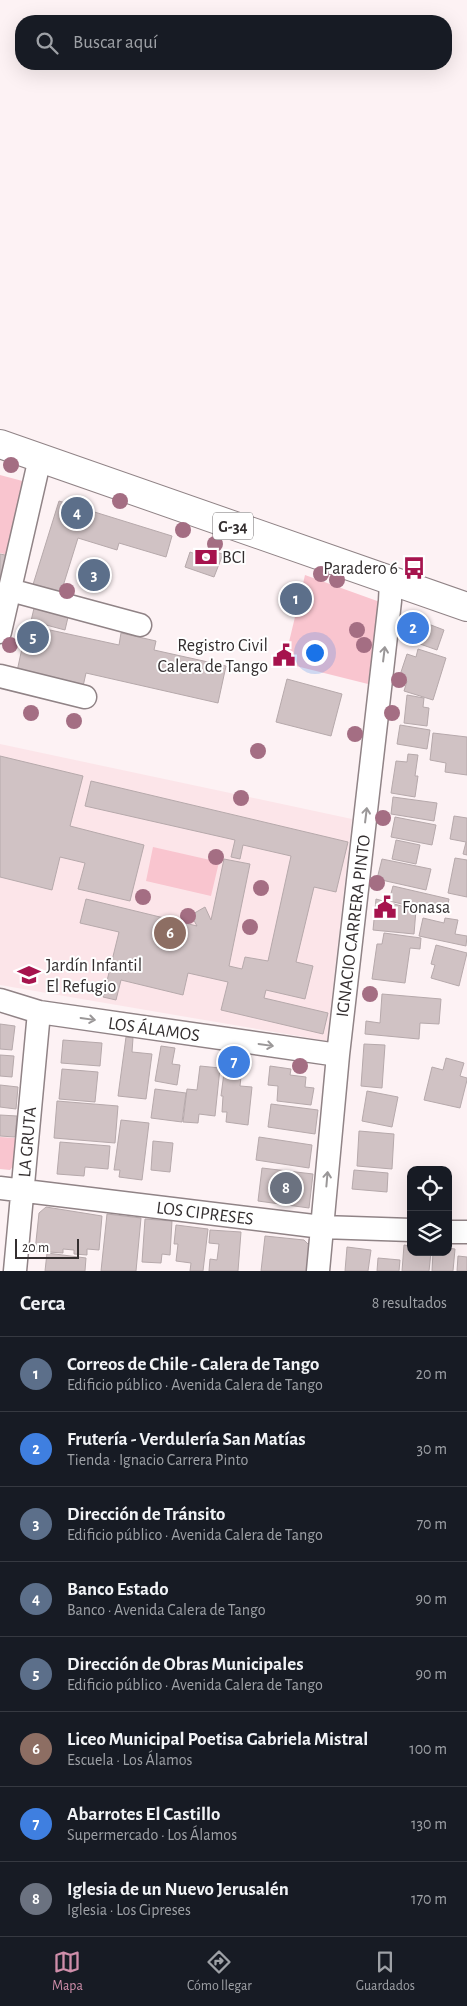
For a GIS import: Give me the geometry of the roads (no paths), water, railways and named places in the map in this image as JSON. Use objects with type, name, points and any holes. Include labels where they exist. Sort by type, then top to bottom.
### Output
[{"type":"main road","name":"G-34","points":[[0,444],[467,607]]},
{"type":"street","points":[[0,632],[40,458]]},
{"type":"street","name":"IGNACIO CARRERA PINTO","points":[[318,1271],[338,1055],[391,581]]},
{"type":"street","points":[[10,590],[140,625]]},
{"type":"street","points":[[0,676],[85,697]]},
{"type":"street","name":"LOS ÁLAMOS","points":[[0,1000],[39,1012],[338,1055]]},
{"type":"street","name":"LA GRUTA","points":[[15,1271],[39,1012]]},
{"type":"street","name":"LOS CIPRESES","points":[[0,1188],[322,1228],[407,1230]]},
{"type":"street","points":[[452,1232],[467,1232]]},
{"type":"place","name":"Banco Estado","points":[[77,513]]},
{"type":"place","name":"BCI","points":[[206,557]]},
{"type":"place","name":"Paradero 6","points":[[414,568]]},
{"type":"place","name":"Dirección de Tránsito","points":[[94,575]]},
{"type":"place","name":"Correos de Chile - Calera de Tango","points":[[296,599]]},
{"type":"place","name":"Frutería - Verdulería San Matías","points":[[413,628]]},
{"type":"place","name":"Dirección de Obras Municipales","points":[[33,637]]},
{"type":"place","name":"Registro Civil Calera de Tango","points":[[284,655]]},
{"type":"place","name":"Fonasa","points":[[385,907]]},
{"type":"place","name":"Liceo Municipal Poetisa Gabriela Mistral","points":[[170,933]]},
{"type":"place","name":"Jardín Infantil El Refugio","points":[[29,975]]},
{"type":"place","name":"Abarrotes El Castillo","points":[[234,1062]]},
{"type":"place","name":"Iglesia de un Nuevo Jerusalén","points":[[286,1188]]}]
